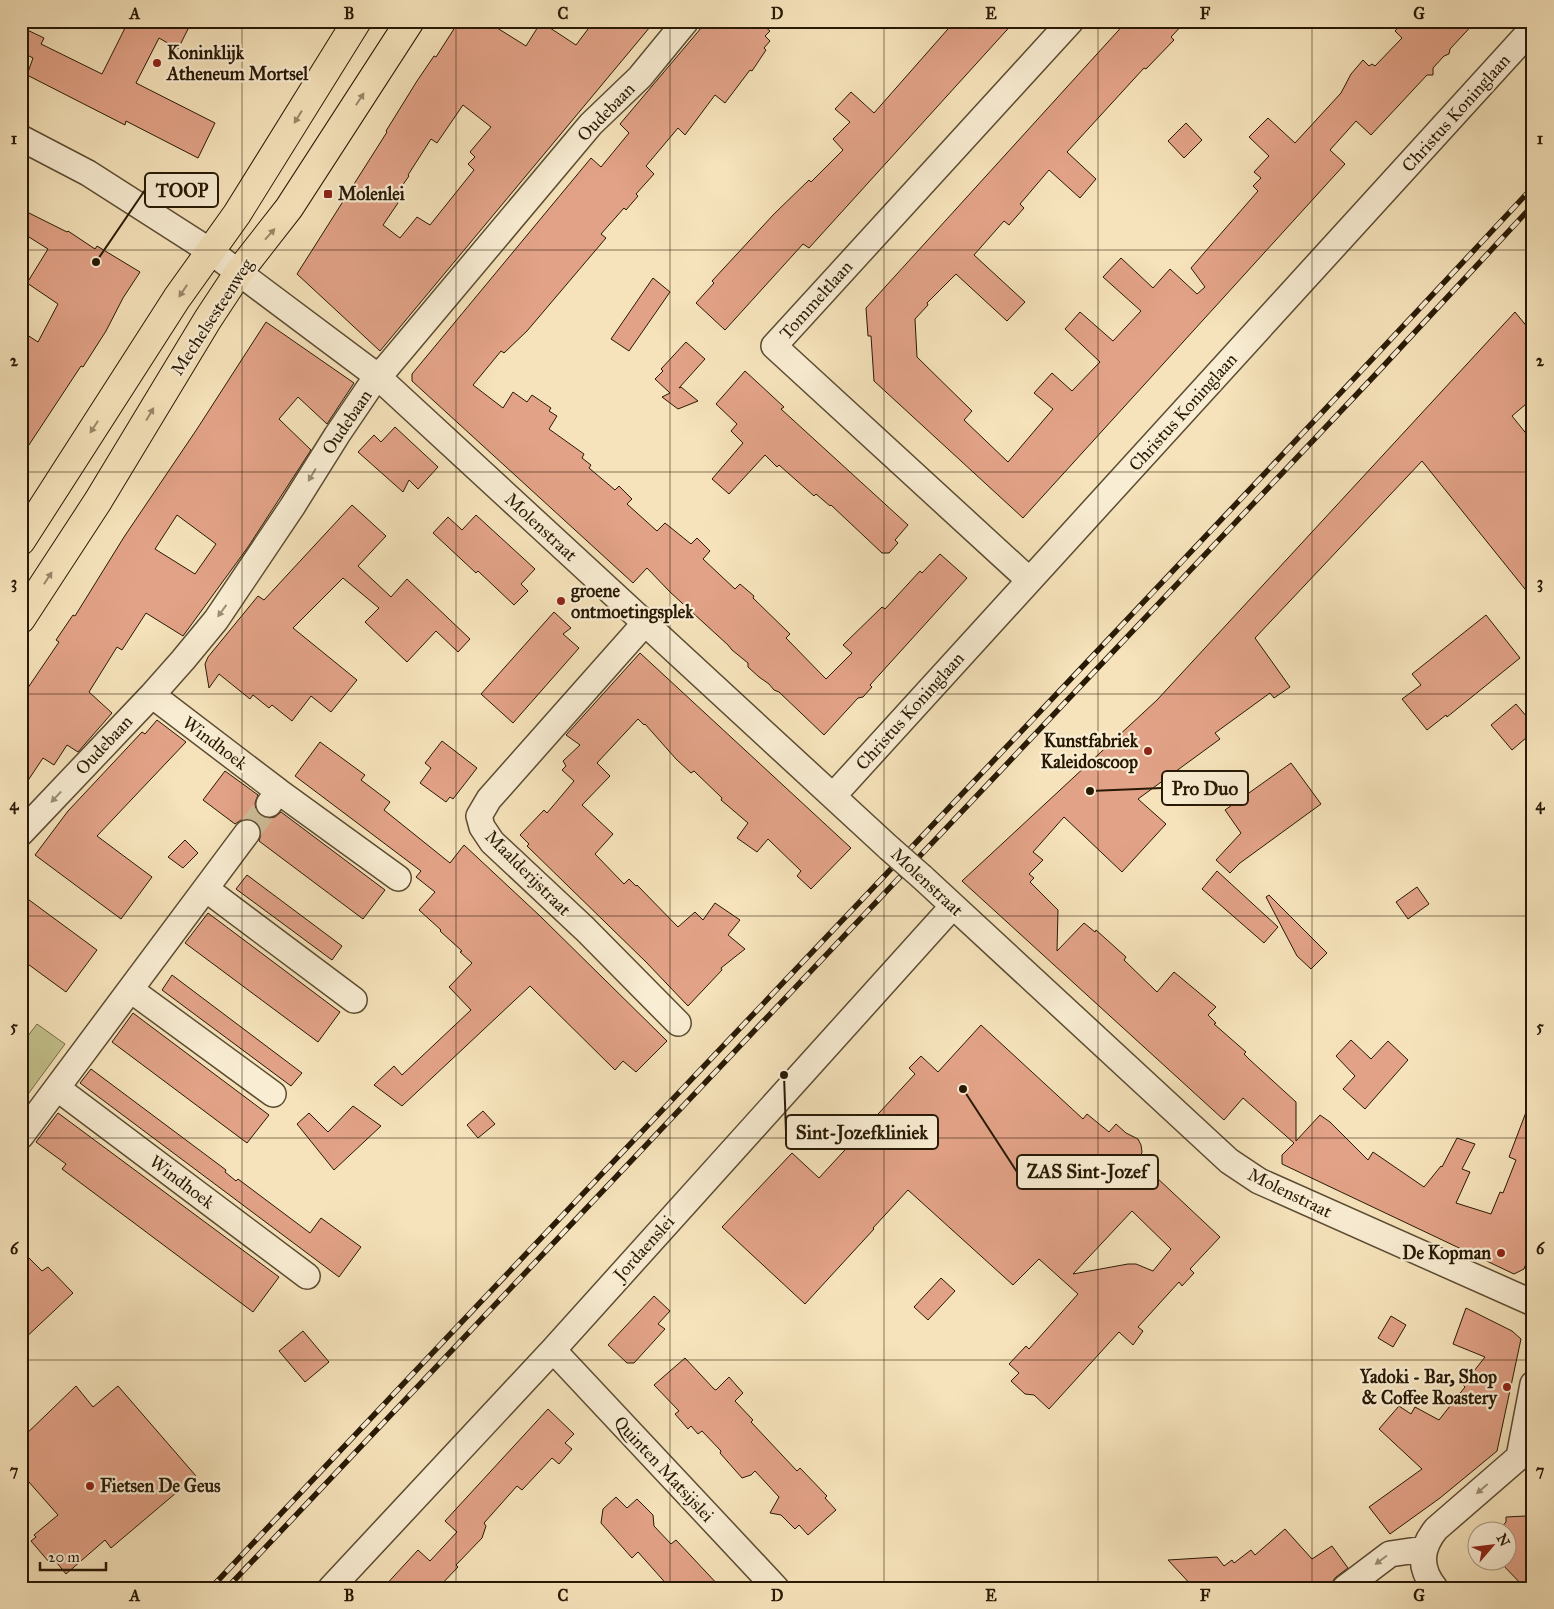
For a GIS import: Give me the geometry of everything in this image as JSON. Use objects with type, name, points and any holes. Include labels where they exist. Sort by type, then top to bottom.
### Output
[{"type":"main road","name":"Mechelsesteenweg","points":[[21,541],[177,298],[238,214],[357,21]]},
{"type":"main road","name":"Mechelsesteenweg","points":[[21,619],[98,501],[208,319],[239,272],[289,208],[410,21]]},
{"type":"street","name":"Oudebaan","points":[[21,833],[183,660],[235,593],[292,507],[337,434],[378,376],[394,360],[591,124],[640,77],[686,21]]},
{"type":"street","name":"Tommeltlaan","points":[[1029,580],[774,346],[1071,21]]},
{"type":"street","name":"Christus Koninglaan","points":[[833,796],[1533,28]]},
{"type":"street","name":"Molenstraat","points":[[21,138],[88,173],[210,251],[378,376],[889,848],[1244,1172],[1259,1181],[1533,1303]]},
{"type":"street","name":"Maalderijstraat","points":[[645,623],[489,799],[479,816],[482,827],[492,842],[585,928],[678,1024]]},
{"type":"street","name":"Windhoek","points":[[152,695],[274,798],[398,878]]},
{"type":"street","points":[[21,1136],[247,833]]},
{"type":"street","points":[[206,889],[354,1000]]},
{"type":"street","name":"Jordaenslei","points":[[331,1588],[553,1350],[954,906]]},
{"type":"street","points":[[131,990],[273,1094]]},
{"type":"street","name":"Windhoek","points":[[57,1088],[307,1276]]},
{"type":"street","name":"Quinten Matsijslei","points":[[553,1350],[776,1588]]},
{"type":"street","points":[[1435,1588],[1425,1572],[1424,1549],[1428,1538],[1436,1529],[1526,1462],[1533,1384]]},
{"type":"street","points":[[1345,1588],[1390,1554],[1424,1549]]},
{"type":"shaded area","points":[[37,1024],[65,1044],[23,1101],[21,1099],[21,1045]]},
{"type":"building","points":[[127,21],[192,21],[178,49],[159,38],[136,83],[215,123],[198,158],[126,121],[125,125],[27,75],[33,58],[21,52],[21,27],[44,38],[41,44],[102,74]]},
{"type":"building","points":[[459,21],[486,21],[526,46],[541,22],[576,45],[594,21],[655,21],[380,351],[297,274],[417,81],[434,56],[436,57]],"holes":[[[463,105],[491,127],[470,152],[475,157],[468,164],[474,170],[430,225],[417,217],[400,238],[383,225],[398,203],[395,201],[397,197],[395,196],[431,139],[437,143]]]},
{"type":"building","points":[[707,21],[758,21],[770,31],[765,36],[770,41],[764,48],[766,50],[752,71],[750,70],[725,103],[715,95],[685,135],[678,128],[646,166],[654,174],[636,194],[638,196],[626,210],[624,208],[601,234],[606,238],[527,331],[504,353],[501,351],[473,385],[503,408],[513,392],[527,402],[532,395],[551,408],[549,411],[557,416],[549,429],[584,454],[582,458],[591,465],[589,468],[615,490],[619,486],[632,499],[627,504],[657,531],[665,523],[691,544],[697,538],[710,551],[703,559],[735,589],[740,584],[754,596],[753,598],[790,634],[786,638],[826,679],[852,653],[843,645],[882,607],[885,609],[920,571],[922,573],[940,554],[967,578],[870,685],[872,687],[863,697],[858,698],[824,735],[779,692],[774,690],[748,667],[748,663],[670,592],[647,568],[633,583],[412,381],[412,374],[591,158],[601,167],[629,133],[620,124]]},
{"type":"building","points":[[955,21],[1015,21],[809,248],[803,244],[725,330],[696,303],[714,283],[712,281],[774,214],[809,180],[811,182],[843,150],[833,139],[850,122],[835,109],[851,92],[874,113]]},
{"type":"building","points":[[1127,21],[1186,21],[1171,37],[1174,40],[1146,69],[1144,68],[1067,152],[1096,179],[1080,198],[1049,170],[1020,204],[1024,208],[1009,225],[1004,221],[974,255],[1025,302],[1007,321],[956,274],[927,303],[928,305],[915,319],[917,357],[972,411],[964,420],[1008,462],[1053,409],[1034,393],[1052,373],[1072,391],[1100,362],[1065,329],[1080,312],[1113,341],[1141,311],[1103,277],[1121,258],[1153,288],[1170,269],[1197,294],[1205,287],[1191,268],[1258,191],[1253,186],[1261,178],[1254,172],[1269,156],[1249,137],[1268,118],[1295,143],[1341,93],[1351,74],[1363,60],[1369,66],[1372,64],[1375,66],[1402,38],[1395,31],[1404,21],[1476,21],[1450,49],[1449,54],[1444,56],[1433,68],[1433,75],[1427,75],[1371,135],[1356,121],[1330,150],[1345,164],[1023,518],[874,381],[871,336],[868,336],[866,308]]},
{"type":"building","points":[[1186,123],[1202,140],[1184,158],[1168,141]]},
{"type":"building","points":[[21,209],[68,231],[95,249],[97,246],[140,272],[83,367],[81,366],[21,457],[21,331],[38,342],[58,304],[27,283],[48,249],[21,232]]},
{"type":"building","points":[[653,278],[670,292],[629,351],[611,339]]},
{"type":"building","points":[[1515,312],[1533,334],[1533,398],[1512,416],[1533,442],[1533,599],[1422,461],[1255,638],[1290,687],[1274,698],[1270,693],[1215,733],[1220,739],[1138,799],[1166,824],[1122,872],[1064,817],[1033,852],[1043,860],[1029,874],[1034,878],[1030,882],[1058,910],[1057,951],[1084,923],[1095,932],[1096,930],[1126,957],[1124,960],[1157,992],[1174,972],[1216,1007],[1208,1015],[1216,1023],[1214,1024],[1246,1052],[1244,1054],[1250,1060],[1296,1102],[1296,1141],[1320,1115],[1330,1122],[1368,1160],[1373,1152],[1424,1187],[1442,1167],[1457,1138],[1475,1144],[1462,1169],[1470,1172],[1456,1203],[1491,1214],[1500,1192],[1503,1193],[1516,1160],[1509,1157],[1531,1099],[1533,1100],[1533,1245],[1524,1269],[1514,1274],[1282,1164],[1282,1155],[1294,1143],[1243,1098],[1224,1120],[962,881],[1157,700]]},
{"type":"building","points":[[266,322],[354,383],[327,424],[298,397],[279,419],[311,450],[248,547],[183,636],[146,613],[122,650],[117,647],[89,692],[112,713],[78,752],[67,745],[54,765],[43,758],[21,791],[21,698],[59,642],[56,640],[73,615],[75,616],[124,537]],"holes":[[[177,515],[216,544],[195,574],[155,549]]]},
{"type":"building","points":[[686,342],[705,359],[679,388],[681,387],[698,401],[678,409],[662,397],[670,393],[655,379],[663,371],[661,369]]},
{"type":"building","points":[[745,371],[784,407],[781,409],[908,525],[895,540],[898,543],[889,553],[882,553],[831,505],[816,494],[814,496],[779,465],[777,467],[765,455],[729,494],[712,479],[743,443],[731,431],[737,424],[716,404]]},
{"type":"building","points":[[395,427],[438,467],[418,489],[409,480],[403,492],[358,452],[374,435],[381,442]]},
{"type":"building","points":[[352,505],[386,536],[358,566],[391,597],[407,579],[470,639],[458,652],[436,631],[407,662],[365,622],[379,608],[343,578],[293,628],[357,680],[331,712],[311,696],[292,721],[272,705],[269,708],[253,695],[250,699],[219,674],[209,688],[205,664],[208,657],[258,596],[264,600]]},
{"type":"building","points":[[476,515],[535,569],[521,584],[528,591],[514,605],[433,533],[448,517],[462,530]]},
{"type":"building","points":[[554,612],[571,628],[563,634],[579,648],[513,723],[481,694]]},
{"type":"building","points":[[1486,615],[1520,658],[1447,717],[1446,715],[1427,730],[1402,699],[1421,685],[1412,674]]},
{"type":"building","points":[[640,653],[851,848],[811,889],[797,876],[801,871],[768,839],[757,852],[737,838],[748,823],[721,800],[722,798],[694,771],[691,773],[676,759],[645,724],[638,719],[597,763],[610,776],[582,805],[613,834],[595,854],[624,884],[629,879],[637,885],[678,927],[695,912],[703,920],[715,903],[740,920],[728,935],[745,949],[721,968],[722,970],[688,1006],[646,962],[527,846],[529,844],[520,835],[544,810],[547,813],[574,781],[562,770],[566,766],[563,761],[580,745],[566,735]]},
{"type":"building","points":[[1516,704],[1533,724],[1533,732],[1512,750],[1491,725]]},
{"type":"building","points":[[157,720],[186,742],[97,836],[152,877],[121,919],[35,855],[68,811],[142,732],[145,734]]},
{"type":"building","points":[[442,741],[477,768],[453,799],[450,797],[446,802],[420,783],[431,768],[425,763]]},
{"type":"building","points":[[320,742],[365,775],[361,780],[390,802],[384,810],[450,863],[464,845],[540,916],[667,1041],[636,1072],[623,1061],[615,1070],[530,986],[402,1106],[374,1085],[394,1066],[402,1075],[471,1010],[449,987],[472,963],[419,910],[435,892],[416,877],[421,871],[295,776]]},
{"type":"building","points":[[1291,763],[1321,804],[1240,863],[1230,873],[1216,860],[1241,833],[1225,810]]},
{"type":"building","points":[[225,771],[258,795],[255,803],[256,810],[260,815],[268,818],[275,817],[281,812],[385,890],[363,919],[259,841],[261,834],[256,822],[248,819],[241,820],[235,824],[203,800]]},
{"type":"building","points":[[185,840],[198,853],[183,868],[168,857]]},
{"type":"building","points":[[1217,871],[1278,927],[1264,943],[1202,889]]},
{"type":"building","points":[[247,875],[342,946],[332,960],[236,889]]},
{"type":"building","points":[[1417,887],[1429,904],[1408,919],[1396,902]]},
{"type":"building","points":[[21,894],[97,950],[66,992],[21,959]]},
{"type":"building","points":[[1269,895],[1327,953],[1311,969],[1297,956],[1266,897]]},
{"type":"building","points":[[208,913],[340,1012],[318,1042],[185,943]]},
{"type":"building","points":[[172,975],[302,1073],[291,1086],[162,990]]},
{"type":"building","points":[[133,1013],[269,1115],[247,1143],[112,1042]]},
{"type":"building","points":[[981,1025],[1083,1119],[1087,1114],[1109,1132],[1116,1124],[1126,1133],[1138,1139],[1142,1152],[1139,1161],[1220,1237],[1190,1269],[1194,1273],[1182,1286],[1179,1282],[1138,1327],[1143,1331],[1133,1345],[1119,1332],[1049,1409],[1034,1395],[1025,1394],[1011,1381],[1019,1373],[1009,1364],[1026,1346],[1029,1349],[1078,1294],[1039,1259],[1013,1285],[908,1190],[805,1304],[722,1227],[792,1153],[819,1178],[915,1074],[909,1068],[921,1056],[938,1072]],"holes":[[[1132,1211],[1171,1249],[1153,1271],[1136,1264],[1128,1264],[1073,1274]]]},
{"type":"building","points":[[1351,1040],[1371,1059],[1388,1041],[1408,1060],[1365,1109],[1343,1089],[1355,1076],[1336,1056]]},
{"type":"building","points":[[91,1069],[226,1170],[225,1172],[236,1181],[238,1179],[310,1233],[321,1218],[361,1247],[339,1277],[80,1083]]},
{"type":"building","points":[[353,1106],[381,1126],[334,1170],[297,1124],[309,1113],[328,1132]]},
{"type":"building","points":[[483,1111],[495,1124],[478,1138],[467,1125]]},
{"type":"building","points":[[58,1113],[279,1277],[253,1312],[62,1169],[66,1164],[36,1142]]},
{"type":"building","points":[[21,1250],[42,1271],[48,1267],[73,1293],[21,1342]]},
{"type":"building","points":[[941,1278],[955,1291],[928,1320],[914,1307]]},
{"type":"building","points":[[654,1296],[670,1311],[658,1324],[665,1329],[634,1363],[627,1363],[608,1345]]},
{"type":"building","points":[[1466,1308],[1512,1331],[1521,1339],[1497,1451],[1440,1498],[1390,1534],[1369,1507],[1422,1469],[1379,1429],[1399,1406],[1411,1414],[1415,1407],[1439,1420],[1465,1387],[1463,1385],[1485,1357],[1453,1344]]},
{"type":"building","points":[[1391,1316],[1406,1325],[1393,1347],[1378,1338]]},
{"type":"building","points":[[303,1331],[329,1362],[305,1382],[279,1351]]},
{"type":"building","points":[[685,1358],[716,1390],[729,1377],[743,1393],[735,1401],[753,1420],[751,1422],[797,1471],[800,1468],[827,1496],[825,1498],[836,1510],[808,1535],[799,1525],[795,1529],[781,1515],[770,1513],[779,1497],[755,1471],[751,1475],[742,1478],[720,1453],[721,1451],[702,1431],[698,1434],[691,1426],[688,1429],[675,1414],[679,1411],[654,1385]]},
{"type":"building","points":[[76,1386],[93,1407],[118,1386],[196,1476],[111,1548],[105,1540],[66,1574],[53,1558],[49,1562],[31,1541],[36,1537],[34,1535],[58,1515],[21,1473],[21,1439]]},
{"type":"building","points":[[548,1409],[574,1434],[565,1443],[572,1449],[559,1464],[552,1458],[522,1490],[517,1486],[484,1523],[486,1526],[482,1538],[456,1565],[458,1567],[438,1588],[383,1588],[418,1550],[430,1561],[457,1532],[445,1521]]},
{"type":"building","points":[[616,1497],[627,1508],[637,1499],[653,1515],[654,1526],[671,1544],[676,1540],[721,1588],[670,1588],[638,1552],[632,1558],[601,1523],[603,1509]]},
{"type":"building","points":[[1526,1516],[1533,1522],[1533,1588],[1525,1588],[1510,1572],[1516,1572],[1516,1522],[1506,1522],[1506,1517]]},
{"type":"building","points":[[1285,1529],[1312,1559],[1332,1546],[1348,1568],[1336,1577],[1332,1582],[1331,1588],[1194,1588],[1168,1560],[1217,1557],[1224,1566],[1232,1560],[1234,1563],[1251,1550],[1255,1555]]},
{"type":"tunnel","points":[[247,833],[269,804]]},
{"type":"railway","points":[[211,1588],[1204,538],[1533,187]]},
{"type":"railway","points":[[227,1588],[1376,374],[1533,205]]},
{"type":"place","name":"Koninklijk Atheneum Mortsel","points":[[157,63]]},
{"type":"place","name":"Molenlei","points":[[328,194]]},
{"type":"place","name":"TOOP","points":[[96,262]]},
{"type":"place","name":"groene ontmoetingsplek","points":[[561,601]]},
{"type":"place","name":"Kunstfabriek Kaleidoscoop","points":[[1148,751]]},
{"type":"place","name":"Pro Duo","points":[[1090,791]]},
{"type":"place","name":"Sint-Jozefkliniek","points":[[784,1075]]},
{"type":"place","name":"ZAS Sint-Jozef","points":[[963,1089]]},
{"type":"place","name":"De Kopman","points":[[1501,1253]]},
{"type":"place","name":"Yadoki - Bar, Shop & Coffee Roastery","points":[[1507,1387]]},
{"type":"place","name":"Fietsen De Geus","points":[[90,1486]]}]
